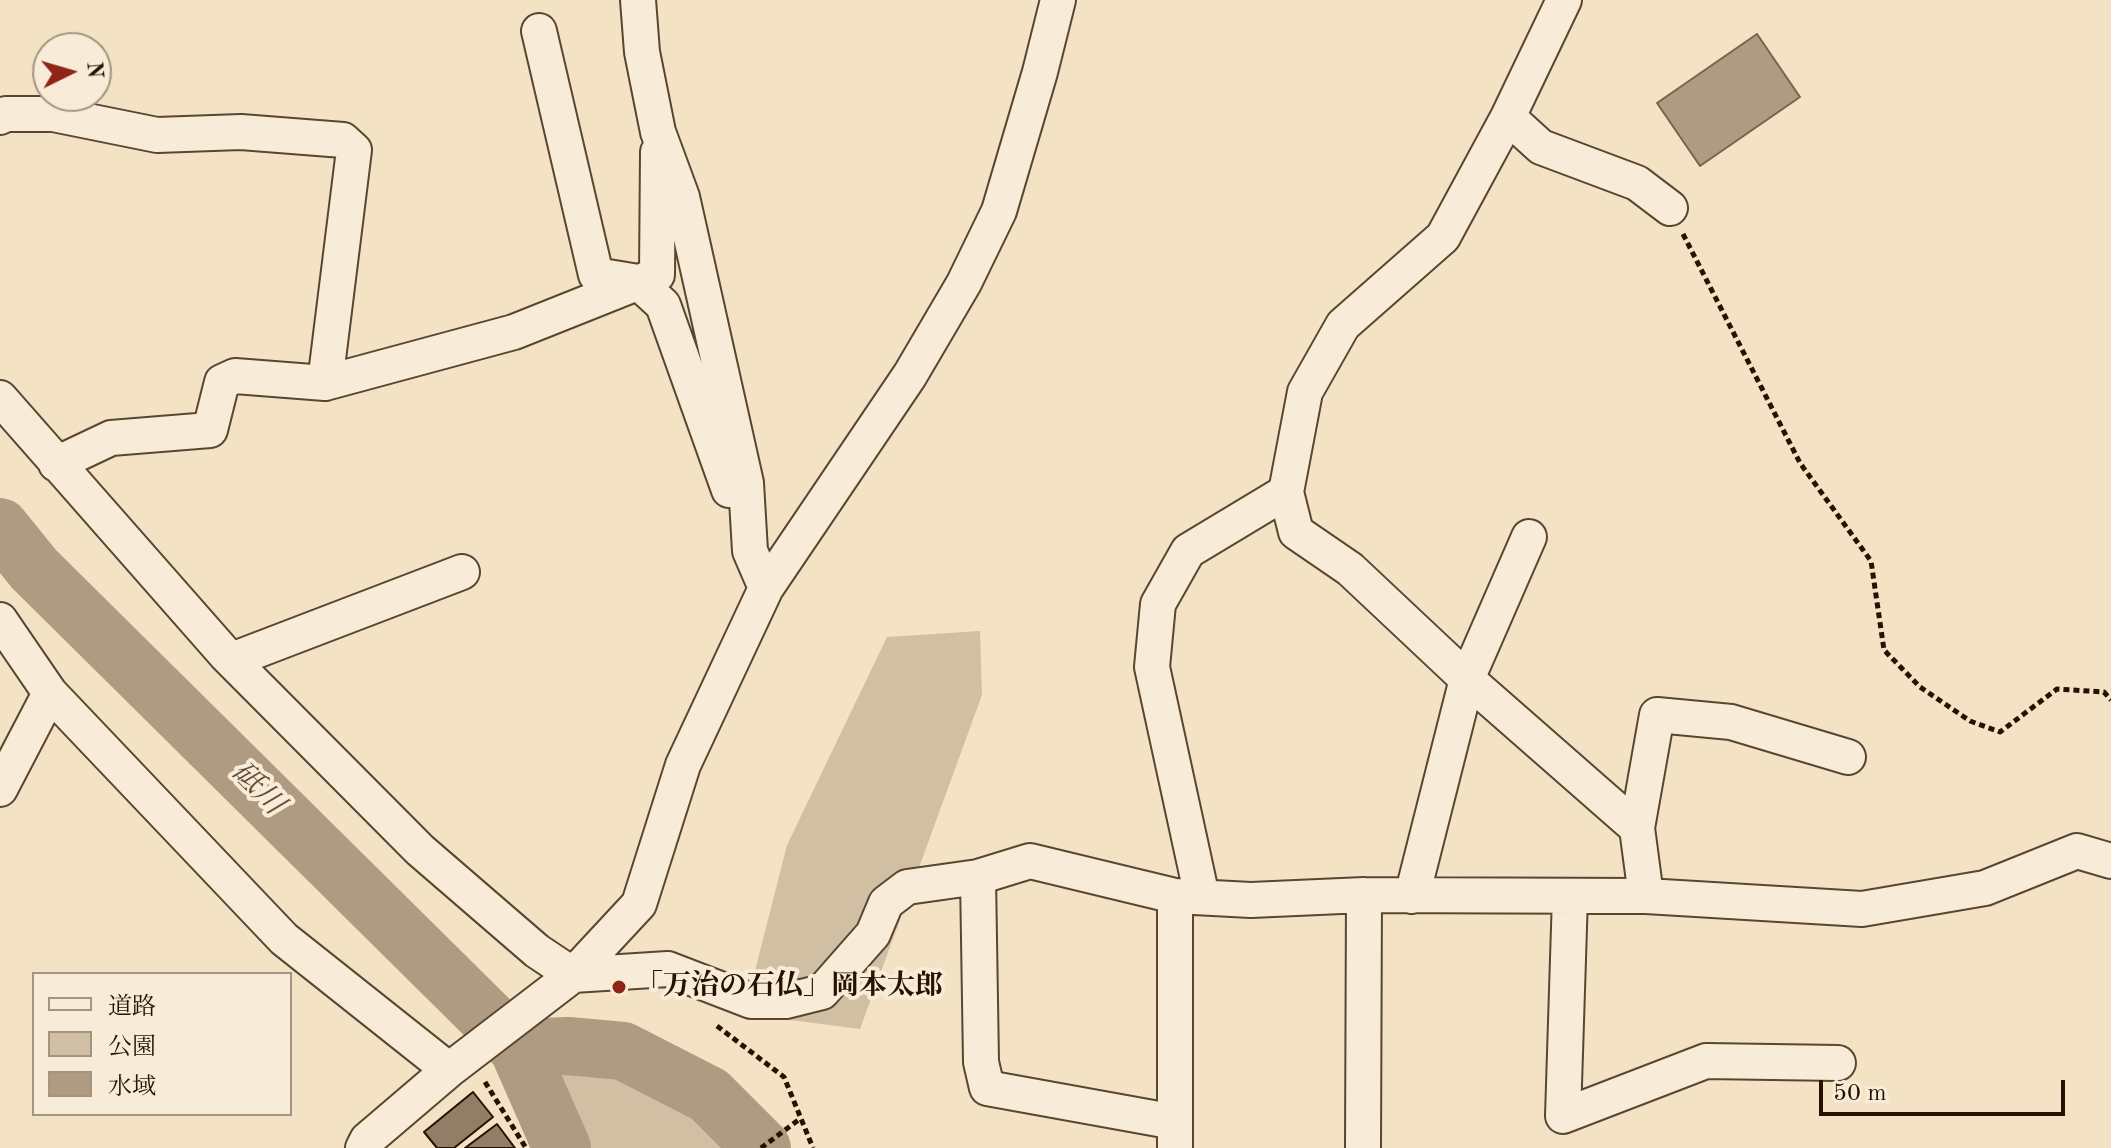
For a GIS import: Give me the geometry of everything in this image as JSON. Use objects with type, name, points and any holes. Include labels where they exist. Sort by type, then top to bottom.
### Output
[{"type":"street","points":[[638,0],[642,52],[658,132],[682,197],[746,483],[750,551]]},
{"type":"street","points":[[363,1148],[367,1140],[463,1061],[566,981],[639,904],[683,765],[766,588],[910,375],[964,283],[999,211],[1058,0]]},
{"type":"street","points":[[1564,0],[1508,117],[1443,237],[1343,325],[1305,392],[1286,492],[1296,532],[1350,569],[1467,679],[1637,828]]},
{"type":"street","points":[[539,31],[596,275],[638,282],[663,305],[766,588]]},
{"type":"street","points":[[0,117],[6,114],[53,114],[157,135],[241,132],[343,140],[354,150],[325,383]]},
{"type":"street","points":[[1508,117],[1541,147],[1637,183],[1670,208]]},
{"type":"street","points":[[56,464],[111,438],[210,430],[222,382],[235,376],[325,383],[514,332],[657,275],[658,132]]},
{"type":"street","points":[[0,398],[232,660],[420,850],[537,951],[566,981]]},
{"type":"street","points":[[978,877],[981,1062],[987,1088],[1175,1135],[1188,896],[1152,667],[1158,604],[1188,551],[1286,492]]},
{"type":"street","points":[[1412,896],[1467,679],[1529,537]]},
{"type":"street","points":[[232,660],[462,572]]},
{"type":"street","points":[[0,620],[15,660],[284,939],[463,1061]]},
{"type":"street","points":[[0,789],[50,693]]},
{"type":"street","points":[[1646,896],[1637,828],[1657,715],[1731,722],[1848,757]]},
{"type":"street","points":[[566,981],[668,969],[734,991],[751,1001],[786,1001],[822,992],[873,934],[886,903],[907,887],[978,877],[1030,861],[1188,896],[1251,900],[1364,895],[1646,896],[1862,909],[1985,888],[2077,851],[2111,861]]},
{"type":"street","points":[[1363,1148],[1364,895]]},
{"type":"street","points":[[1570,896],[1563,1116],[1706,1061],[1838,1063]]},
{"type":"path","points":[[1670,208],[1800,463],[1871,561],[1884,650],[1920,687],[1970,721],[2000,732],[2057,689],[2104,692],[2111,700]]},
{"type":"path","points":[[716,1025],[784,1077],[813,1148]]},
{"type":"path","points":[[463,1061],[526,1148]]},
{"type":"path","points":[[761,1148],[801,1118]]},
{"type":"green space","points":[[980,631],[982,695],[860,1029],[744,1014],[787,845],[887,637]]},
{"type":"green space","points":[[541,1070],[668,1084],[694,1094],[740,1148],[578,1148],[556,1089]]},
{"type":"water","points":[[1757,34],[1800,97],[1700,166],[1657,103]]},
{"type":"building","points":[[473,1092],[493,1117],[454,1148],[437,1148],[424,1132]]},
{"type":"building","points":[[497,1124],[515,1148],[465,1148]]},
{"type":"waterway","name":"砥川","points":[[0,527],[34,569],[518,1048],[562,1148]]},
{"type":"waterway","name":"砥川","points":[[518,1048],[568,1046],[623,1051],[709,1095],[762,1148]]},
{"type":"place","name":"「万治の石仏」岡本太郎","points":[[619,987]]}]
